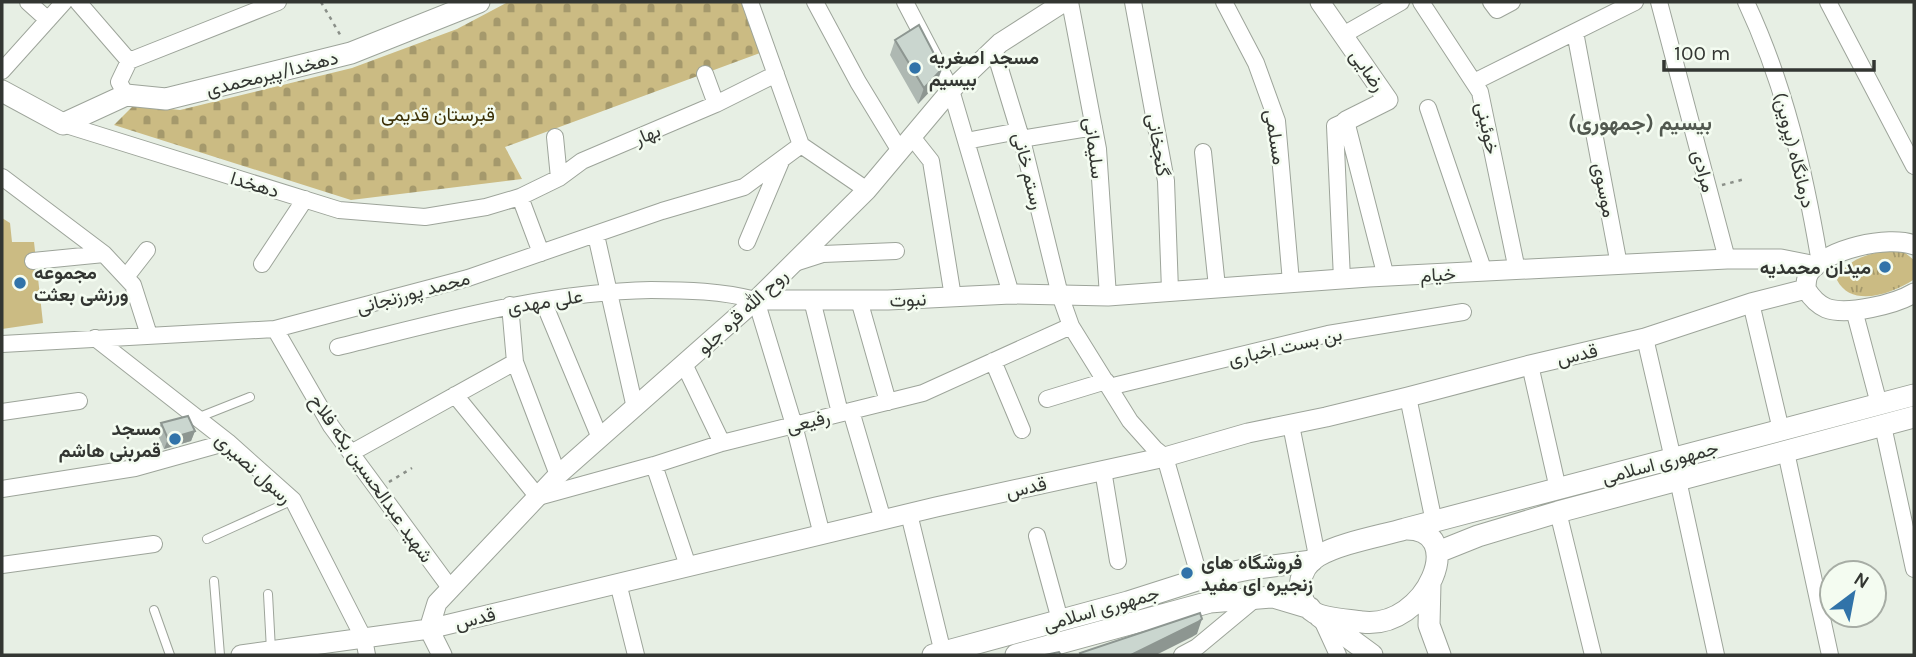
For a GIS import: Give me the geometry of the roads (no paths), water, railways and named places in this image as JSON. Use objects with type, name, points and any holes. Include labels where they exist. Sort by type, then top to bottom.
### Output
[{"type":"main road","name":"دهخدا/پیرمحمدی","points":[[126,94],[166,99],[351,54],[471,4]]},
{"type":"main road","name":"دهخدا","points":[[2,91],[63,124]]},
{"type":"main road","points":[[63,124],[126,94]]},
{"type":"main road","name":"جمهوری اسلامی","points":[[938,654],[1200,579],[1315,559],[1405,529],[1914,395]]},
{"type":"main road","name":"جمهوری اسلامی","points":[[1438,552],[1478,536],[1558,512],[1914,417]]},
{"type":"main road","points":[[1315,613],[1369,623],[1405,613],[1419,601],[1430,582],[1438,561],[1438,552],[1435,543],[1423,531],[1405,529]]},
{"type":"main road","points":[[1315,559],[1304,569],[1299,589],[1315,613],[1373,655]]},
{"type":"main road","points":[[1430,582],[1429,625],[1435,648],[1440,655]]},
{"type":"main road","name":"جمهوری اسلامی","points":[[1016,655],[1054,650],[1210,602],[1273,597],[1315,613]]},
{"type":"street","points":[[28,2],[48,20]]},
{"type":"street","points":[[2,71],[64,2]]},
{"type":"street","points":[[78,2],[129,61]]},
{"type":"street","points":[[126,94],[119,82],[129,61],[278,2]]},
{"type":"street","points":[[750,2],[801,145],[867,190]]},
{"type":"street","points":[[815,2],[858,82],[906,144],[931,161],[953,297]]},
{"type":"street","points":[[905,2],[951,90],[1011,294]]},
{"type":"street","name":"روح الله قره جلو","points":[[429,629],[438,603],[558,475],[756,300],[794,263],[867,190],[951,90],[994,49],[1064,2]]},
{"type":"street","name":"سلیمانی","points":[[1070,2],[1098,149],[1108,296]]},
{"type":"street","name":"گنجخانی","points":[[1133,2],[1166,181],[1170,290]]},
{"type":"street","name":"رضایی","points":[[1320,2],[1388,100],[1346,121]]},
{"type":"street","points":[[1343,35],[1401,2]]},
{"type":"street","name":"خوئینی","points":[[1421,2],[1480,92],[1517,270]]},
{"type":"street","points":[[1491,2],[1497,10],[1512,2]]},
{"type":"street","points":[[1474,82],[1635,2]]},
{"type":"street","name":"مرادی","points":[[1659,2],[1727,260]]},
{"type":"street","name":"درمانگاه (پروین)","points":[[1746,2],[1762,37],[1794,132],[1818,264]]},
{"type":"street","points":[[1828,2],[1914,166]]},
{"type":"street","name":"مسلمی","points":[[1230,4],[1256,62],[1277,121],[1291,282]]},
{"type":"street","name":"موسوی","points":[[1575,32],[1619,265]]},
{"type":"street","name":"رستم خانی","points":[[994,49],[1020,135],[1070,326],[1130,421],[1165,457]]},
{"type":"street","points":[[705,74],[716,104]]},
{"type":"street","name":"بهار","points":[[520,198],[559,178],[582,162],[716,104],[776,74]]},
{"type":"street","points":[[1428,108],[1485,272]]},
{"type":"street","points":[[1342,279],[1335,126],[1346,121],[1386,277]]},
{"type":"street","name":"دهخدا","points":[[63,124],[339,210],[425,218],[520,198]]},
{"type":"street","points":[[966,141],[1094,127]]},
{"type":"street","points":[[555,137],[559,178]]},
{"type":"street","name":"محمد پورزنجانی","points":[[2,344],[275,329],[468,278],[662,211],[744,187],[801,145]]},
{"type":"street","points":[[1203,152],[1217,287]]},
{"type":"street","points":[[747,242],[782,159]]},
{"type":"street","points":[[2,177],[104,254],[134,285],[149,335]]},
{"type":"street","points":[[520,198],[541,253]]},
{"type":"street","points":[[262,264],[305,199]]},
{"type":"street","points":[[596,235],[635,408]]},
{"type":"street","points":[[1914,245],[1896,241],[1860,246],[1818,264],[1808,274],[1805,289],[1812,298],[1828,308],[1854,310],[1887,303],[1914,293]]},
{"type":"street","points":[[126,277],[147,250]]},
{"type":"street","points":[[794,263],[823,254],[896,251]]},
{"type":"street","points":[[33,261],[104,254]]},
{"type":"street","name":"خیام","points":[[1060,295],[1108,296],[1342,279],[1727,260],[1781,258],[1818,264]]},
{"type":"street","name":"قدس","points":[[255,654],[366,647],[688,566],[1165,457],[1248,433],[1408,397],[1645,338],[1752,303],[1805,289]]},
{"type":"street","name":"علی مهدی","points":[[338,347],[510,305],[609,291],[681,290],[734,294],[756,300]]},
{"type":"street","name":"نبوت","points":[[756,300],[1060,295]]},
{"type":"street","points":[[756,300],[794,425],[822,535]]},
{"type":"street","points":[[812,300],[883,520]]},
{"type":"street","points":[[859,300],[888,402]]},
{"type":"street","points":[[543,301],[600,438]]},
{"type":"street","points":[[1752,303],[1781,430]]},
{"type":"street","points":[[510,305],[515,362],[558,475]]},
{"type":"street","points":[[1854,310],[1878,404]]},
{"type":"street","name":"بن بست اخباری","points":[[1047,399],[1328,334],[1463,312]]},
{"type":"street","name":"رفیعی","points":[[538,497],[722,443],[923,393],[1070,326]]},
{"type":"street","name":"شهید عبدالحسین یکه فلاح","points":[[275,329],[331,426],[451,589]]},
{"type":"street","name":"رسول نصیری","points":[[95,338],[228,442],[293,500],[366,647]]},
{"type":"street","points":[[1645,338],[1673,459]]},
{"type":"street","points":[[993,361],[1022,430]]},
{"type":"street","points":[[351,453],[515,362]]},
{"type":"street","points":[[684,364],[722,443]]},
{"type":"street","points":[[1530,365],[1558,489]]},
{"type":"street","points":[[455,395],[538,497]]},
{"type":"street","points":[[1408,397],[1434,522]]},
{"type":"street","points":[[2,412],[79,401]]},
{"type":"street","points":[[1291,425],[1315,559]]},
{"type":"street","points":[[1883,426],[1914,569]]},
{"type":"street","points":[[2,489],[135,468],[228,442]]},
{"type":"street","points":[[1786,452],[1830,655]]},
{"type":"street","points":[[1165,457],[1200,579]]},
{"type":"street","points":[[654,465],[688,566]]},
{"type":"street","points":[[1103,470],[1118,561]]},
{"type":"street","points":[[1678,480],[1716,655]]},
{"type":"street","points":[[1558,512],[1593,655]]},
{"type":"street","points":[[909,514],[938,654]]},
{"type":"street","points":[[1037,537],[1060,620]]},
{"type":"street","points":[[2,565],[154,544]]},
{"type":"street","points":[[618,583],[636,655]]},
{"type":"street","points":[[1182,655],[1199,651],[1256,598]]},
{"type":"street","points":[[1315,613],[1338,655]]},
{"type":"street","points":[[429,629],[442,655]]},
{"type":"lane","points":[[197,418],[250,397]]},
{"type":"lane","points":[[207,539],[293,500]]},
{"type":"lane","points":[[214,581],[220,655]]},
{"type":"lane","points":[[255,654],[268,594]]},
{"type":"lane","points":[[154,610],[170,655]]},
{"type":"place","name":"مسجد اصغریه بیسیم","points":[[915,68]]},
{"type":"place","name":"میدان محمدیه","points":[[1885,267]]},
{"type":"place","name":"مجموعه ورزشی بعثت","points":[[20,283]]},
{"type":"place","name":"مسجد قمربنی هاشم","points":[[175,439]]},
{"type":"place","name":"فروشگاه های زنجیره ای مفید","points":[[1187,573]]},
{"type":"district","name":"(بیسیم (جمهوری","points":[[1640,123]]},
{"type":"park label","name":"قبرستان قدیمى","points":[[438,114]]}]
